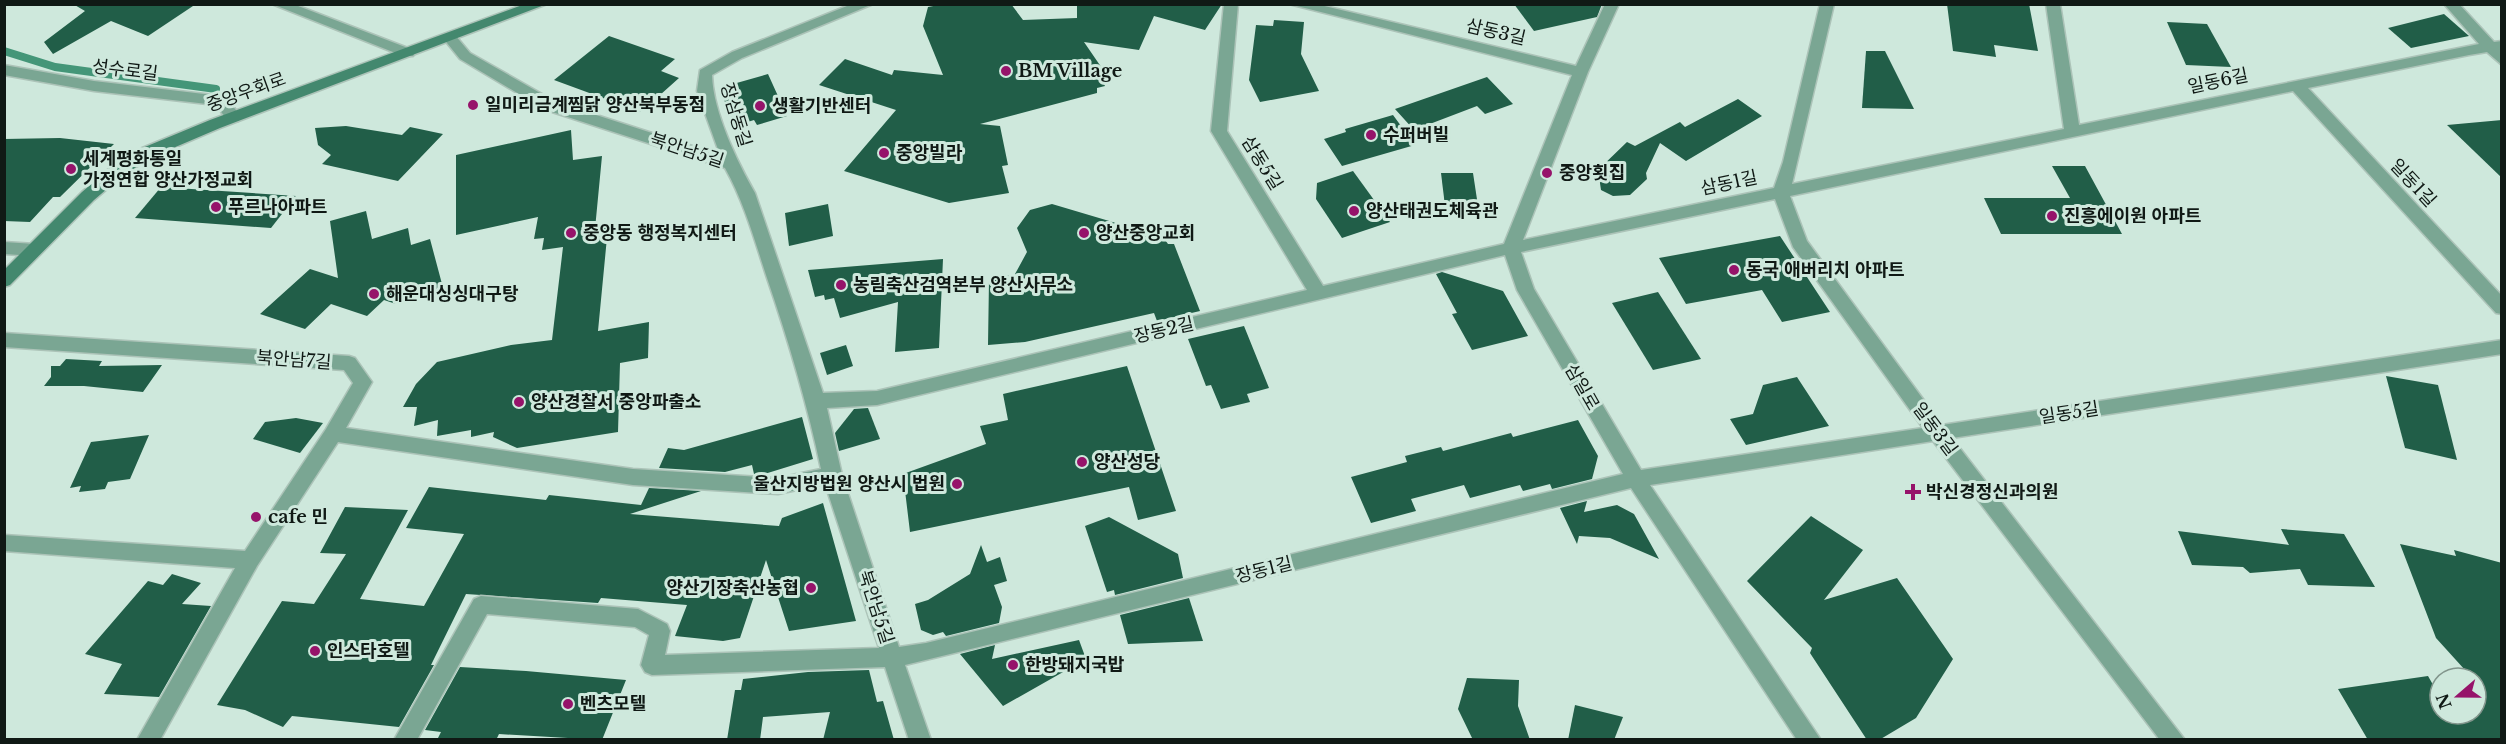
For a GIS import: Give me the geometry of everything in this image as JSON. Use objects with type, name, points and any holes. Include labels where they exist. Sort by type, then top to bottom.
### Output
[{"type":"main road","name":"중앙우회로","points":[[4,281],[88,196],[116,172],[146,153],[232,117],[540,4]]},
{"type":"street","points":[[279,4],[408,53]]},
{"type":"street","name":"장삼동길","points":[[731,164],[705,91],[705,72],[737,55],[866,4]]},
{"type":"street","name":"삼동5길","points":[[1231,4],[1219,131],[1318,293]]},
{"type":"street","name":"삼동3길","points":[[1296,4],[1581,72]]},
{"type":"street","points":[[1511,249],[1581,72],[1611,4]]},
{"type":"street","points":[[1781,192],[1791,162],[1827,4]]},
{"type":"street","points":[[2053,4],[2072,131]]},
{"type":"street","points":[[2451,4],[2495,46],[2502,60]]},
{"type":"street","name":"북안남5길","points":[[450,38],[465,57],[551,106],[731,164],[747,192],[816,401],[832,475],[920,740]]},
{"type":"street","name":"일동6길","points":[[1955,155],[2495,46]]},
{"type":"street","name":"성수로길","points":[[4,70],[94,86],[221,101],[232,117]]},
{"type":"street","name":"일동1길","points":[[2296,85],[2502,308]]},
{"type":"street","name":"삼동1길","points":[[1511,249],[1955,155]]},
{"type":"street","name":"일동3길","points":[[1781,192],[1799,243],[1937,433],[2174,740]]},
{"type":"street","points":[[4,248],[35,250]]},
{"type":"street","name":"장동2길","points":[[816,401],[877,398],[1511,249]]},
{"type":"street","name":"삼일로","points":[[1511,249],[1526,290],[1635,479],[1810,740]]},
{"type":"street","name":"북안남7길","points":[[4,340],[349,363],[363,382],[333,434],[250,560],[148,740]]},
{"type":"street","name":"일동5길","points":[[1635,479],[2502,347]]},
{"type":"street","points":[[333,434],[633,477],[778,486],[832,475]]},
{"type":"street","name":"장동1길","points":[[405,740],[481,604],[638,618],[660,631],[652,665],[893,657],[926,652],[1635,479]]},
{"type":"street","points":[[4,543],[250,560]]},
{"type":"building","points":[[73,4],[196,4],[148,36],[111,21],[53,54],[44,42],[85,11]]},
{"type":"building","points":[[944,4],[1011,4],[1023,20],[1077,18],[1077,4],[1222,4],[1205,30],[1154,16],[1139,50],[1084,42],[1108,77],[1102,80],[1105,86],[1097,88],[1097,93],[980,124],[1000,126],[1008,165],[1002,166],[1009,193],[949,203],[844,171],[896,110],[819,85],[845,59],[892,75],[894,70],[943,75],[923,26],[928,7]]},
{"type":"building","points":[[1514,4],[1602,4],[1597,17],[1534,31]]},
{"type":"building","points":[[1947,4],[2029,4],[2038,51],[1994,45],[1996,57],[1953,51]]},
{"type":"building","points":[[2444,14],[2469,36],[2411,48],[2388,28]]},
{"type":"building","points":[[1274,20],[1304,22],[1301,54],[1319,91],[1260,102],[1249,80],[1256,25],[1273,26]]},
{"type":"building","points":[[2167,22],[2207,24],[2231,67],[2186,65]]},
{"type":"building","points":[[609,36],[675,59],[661,71],[679,78],[641,112],[554,80]]},
{"type":"building","points":[[1866,51],[1885,51],[1914,109],[1862,108]]},
{"type":"building","name":"생활기반센터","points":[[768,74],[787,116],[757,125],[754,120],[735,126],[719,88]]},
{"type":"building","points":[[1487,77],[1513,104],[1485,114],[1477,106],[1414,130],[1395,109]]},
{"type":"building","points":[[1738,99],[1762,116],[1686,161],[1660,143],[1646,173],[1647,179],[1630,195],[1613,196],[1601,190],[1598,170],[1627,142],[1635,146],[1680,122],[1685,127]]},
{"type":"building","name":"수퍼버빌","points":[[1393,115],[1415,145],[1342,166],[1324,139],[1346,132],[1345,129]]},
{"type":"building","points":[[2502,120],[2502,178],[2447,125]]},
{"type":"building","points":[[346,126],[402,135],[410,127],[443,134],[398,181],[322,164],[331,155],[318,145],[315,128]]},
{"type":"building","points":[[571,130],[573,160],[602,156],[595,229],[608,227],[598,331],[649,322],[648,358],[620,363],[618,432],[517,448],[493,437],[494,432],[471,437],[471,430],[437,436],[438,420],[414,426],[417,407],[403,407],[416,384],[437,362],[511,345],[552,340],[563,247],[542,250],[544,238],[534,239],[538,217],[456,235],[456,155]]},
{"type":"building","points":[[60,138],[114,144],[60,197],[53,197],[30,222],[4,221],[4,139]]},
{"type":"building","name":"진흥에이원 아파트","points":[[2052,166],[2085,166],[2122,234],[2001,234],[1984,198],[2070,198]]},
{"type":"building","points":[[1353,171],[1390,222],[1342,238],[1316,199],[1317,183]]},
{"type":"building","points":[[1441,173],[1473,173],[1478,206],[1445,206]]},
{"type":"building","name":"푸르나아파트","points":[[161,187],[296,196],[271,228],[135,218]]},
{"type":"building","points":[[828,204],[833,236],[789,246],[785,213]]},
{"type":"building","points":[[1052,204],[1163,237],[1168,244],[1174,244],[1200,311],[1157,321],[1154,313],[1025,342],[988,345],[989,280],[1015,274],[1027,252],[1017,228],[1030,210]]},
{"type":"building","points":[[366,211],[372,239],[408,228],[411,245],[430,239],[442,284],[430,296],[411,290],[396,304],[384,300],[367,316],[331,304],[305,329],[260,314],[310,269],[338,278],[330,221]]},
{"type":"building","name":"동국 애버리치 아파트","points":[[1780,236],[1830,312],[1782,322],[1762,290],[1686,304],[1659,258]]},
{"type":"building","points":[[943,259],[939,348],[895,352],[898,302],[840,318],[834,298],[825,300],[824,295],[815,297],[808,270]]},
{"type":"building","points":[[1442,272],[1503,291],[1528,336],[1472,350],[1452,314],[1457,313],[1436,274]]},
{"type":"building","points":[[1658,292],[1701,359],[1653,370],[1612,303]]},
{"type":"building","points":[[1244,326],[1269,388],[1247,394],[1250,402],[1221,409],[1211,385],[1206,386],[1188,339]]},
{"type":"building","points":[[846,345],[853,366],[827,375],[820,353]]},
{"type":"building","points":[[66,359],[102,361],[99,366],[162,365],[143,392],[84,386],[44,386],[51,377],[51,366],[60,366]]},
{"type":"building","points":[[1127,366],[1176,511],[1138,520],[1129,487],[910,532],[903,474],[986,444],[980,426],[1008,420],[1003,394]]},
{"type":"building","points":[[2386,376],[2438,385],[2457,460],[2405,448]]},
{"type":"building","points":[[1797,377],[1829,426],[1746,445],[1730,419],[1753,414],[1763,385]]},
{"type":"building","points":[[868,408],[880,439],[839,451],[835,433],[854,409]]},
{"type":"building","points":[[802,417],[813,459],[761,475],[754,474],[752,465],[725,472],[659,468],[668,448],[684,450]]},
{"type":"building","points":[[296,418],[323,423],[300,453],[253,439],[265,422]]},
{"type":"building","points":[[1578,420],[1598,456],[1592,479],[1552,489],[1550,484],[1523,491],[1520,485],[1470,498],[1464,485],[1411,499],[1416,511],[1371,523],[1351,477],[1407,462],[1405,456],[1441,447],[1443,451],[1511,433],[1513,437]]},
{"type":"building","points":[[149,435],[130,479],[108,482],[105,489],[79,492],[81,486],[70,488],[91,442]]},
{"type":"building","points":[[429,487],[546,500],[549,495],[641,505],[649,488],[701,491],[630,514],[779,526],[782,518],[823,503],[856,621],[789,631],[766,560],[740,638],[723,641],[675,636],[687,605],[601,598],[598,603],[466,594],[431,665],[434,665],[399,727],[292,716],[283,727],[245,710],[217,705],[282,601],[314,604],[346,554],[320,553],[345,507],[408,510],[360,599],[424,606],[464,534],[406,528]]},
{"type":"building","points":[[1587,501],[1584,512],[1617,505],[1634,514],[1659,559],[1610,538],[1579,536],[1577,544],[1560,508]]},
{"type":"building","points":[[1811,516],[1863,550],[1824,600],[1897,578],[1953,659],[1916,718],[1879,740],[1867,740],[1810,653],[1812,648],[1747,581]]},
{"type":"building","points":[[1109,517],[1178,554],[1183,578],[1115,595],[1114,590],[1107,592],[1085,526]]},
{"type":"building","points":[[2281,529],[2344,534],[2375,587],[2308,585],[2300,569],[2250,573],[2243,567],[2192,565],[2178,531],[2289,545]]},
{"type":"building","points":[[2400,544],[2456,556],[2454,550],[2502,563],[2502,740],[2368,740],[2338,689],[2428,676],[2428,726],[2488,726],[2488,666],[2461,666],[2436,638]]},
{"type":"building","points":[[981,545],[987,562],[1000,557],[1007,581],[994,585],[1002,607],[999,623],[946,636],[943,632],[933,635],[921,630],[915,604],[928,600],[970,574]]},
{"type":"building","points":[[172,574],[201,583],[182,604],[211,606],[159,697],[104,694],[122,664],[85,654],[148,581],[163,585]]},
{"type":"building","points":[[1189,598],[1203,641],[1128,644],[1120,615]]},
{"type":"building","points":[[1079,640],[1086,659],[1003,706],[960,654],[995,645],[992,659]]},
{"type":"building","points":[[460,667],[626,680],[602,740],[499,734],[496,740],[437,740],[441,732],[425,730]]},
{"type":"building","points":[[869,670],[877,702],[883,701],[894,740],[823,740],[830,712],[763,717],[760,740],[727,740],[735,690],[741,690],[743,679],[808,672]]},
{"type":"building","points":[[1467,678],[1519,680],[1518,706],[1530,740],[1473,740],[1458,709]]},
{"type":"building","points":[[1575,705],[1623,717],[1614,740],[1568,740]]},
{"type":"waterway","points":[[4,51],[55,67],[216,89]]},
{"type":"place","name":"BM Village","points":[[1006,71]]},
{"type":"place","name":"일미리금계찜닭 양산북부동점","points":[[473,105]]},
{"type":"place","name":"생활기반센터","points":[[760,106]]},
{"type":"place","name":"수퍼버빌","points":[[1371,135]]},
{"type":"place","name":"중앙빌라","points":[[884,153]]},
{"type":"place","name":"세계평화통일 가정연합 양산가정교회","points":[[71,169]]},
{"type":"place","name":"중앙횟집","points":[[1547,173]]},
{"type":"place","name":"푸르나아파트","points":[[216,207]]},
{"type":"place","name":"양산태권도체육관","points":[[1354,211]]},
{"type":"place","name":"진흥에이원 아파트","points":[[2052,216]]},
{"type":"place","name":"중앙동 행정복지센터","points":[[571,233]]},
{"type":"place","name":"양산중앙교회","points":[[1084,233]]},
{"type":"place","name":"동국 애버리치 아파트","points":[[1734,270]]},
{"type":"place","name":"농림축산검역본부 양산사무소","points":[[841,285]]},
{"type":"place","name":"해운대싱싱대구탕","points":[[374,294]]},
{"type":"place","name":"양산경찰서 중앙파출소","points":[[519,402]]},
{"type":"place","name":"양산성당","points":[[1082,462]]},
{"type":"place","name":"울산지방법원 양산시 법원","points":[[957,484]]},
{"type":"place","name":"박신경정신과의원","points":[[1913,492]]},
{"type":"place","name":"cafe 민","points":[[256,517]]},
{"type":"place","name":"양산기장축산농협","points":[[811,588]]},
{"type":"place","name":"인스타호텔","points":[[315,651]]},
{"type":"place","name":"한방돼지국밥","points":[[1013,665]]},
{"type":"place","name":"벤츠모텔","points":[[568,704]]}]
